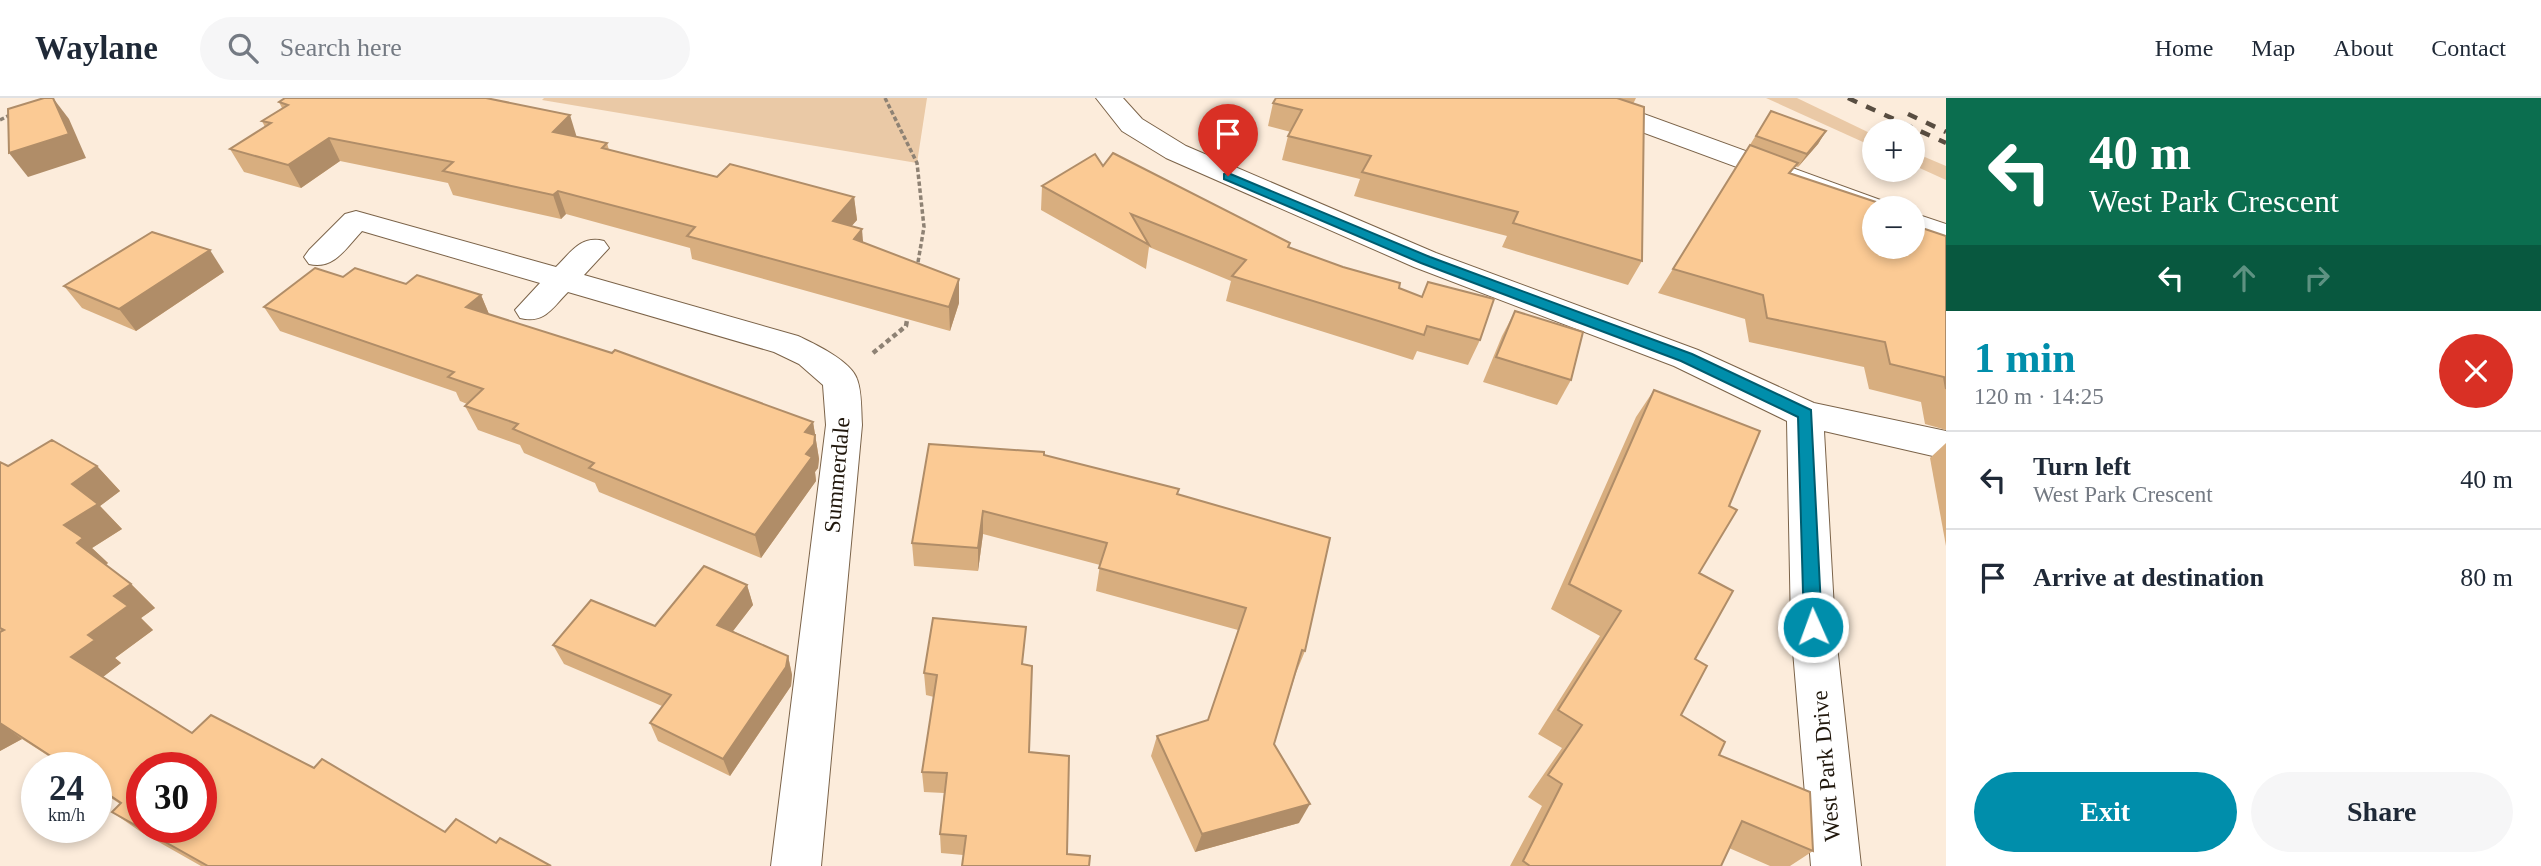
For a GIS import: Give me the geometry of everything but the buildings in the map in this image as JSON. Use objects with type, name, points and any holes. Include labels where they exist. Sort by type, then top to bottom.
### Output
[{"type":"street","points":[[1109,98],[1132,125],[1176,152],[1425,260],[1686,358],[1805,414],[1946,445]]},
{"type":"street","points":[[1575,98],[1862,203]]},
{"type":"street","points":[[320,257],[366,211],[562,278],[786,344],[811,356],[840,380]]},
{"type":"street","points":[[1925,226],[1946,234]]},
{"type":"street","points":[[532,310],[593,248]]},
{"type":"street","name":"Summerdale","points":[[796,866],[844,425],[840,380]]},
{"type":"street","name":"West Park Drive","points":[[1805,414],[1813,627],[1836,866]]},
{"type":"path","points":[[885,98],[916,163],[925,227],[917,271]]},
{"type":"path","points":[[0,120],[21,110]]},
{"type":"path","points":[[840,380],[906,326],[909,312]]},
{"type":"shaded area","points":[[927,98],[917,163],[542,100]]},
{"type":"shaded area","points":[[1766,98],[1797,98],[1862,129],[1862,142]]},
{"type":"shaded area","points":[[1925,157],[1946,166],[1946,180],[1925,170]]},
{"type":"railway","points":[[1848,98],[1946,143]]},
{"type":"railway","points":[[1908,114],[1946,132]]},
{"type":"route","points":[[1228,176],[1425,260],[1686,358],[1805,414],[1813,627]]}]
